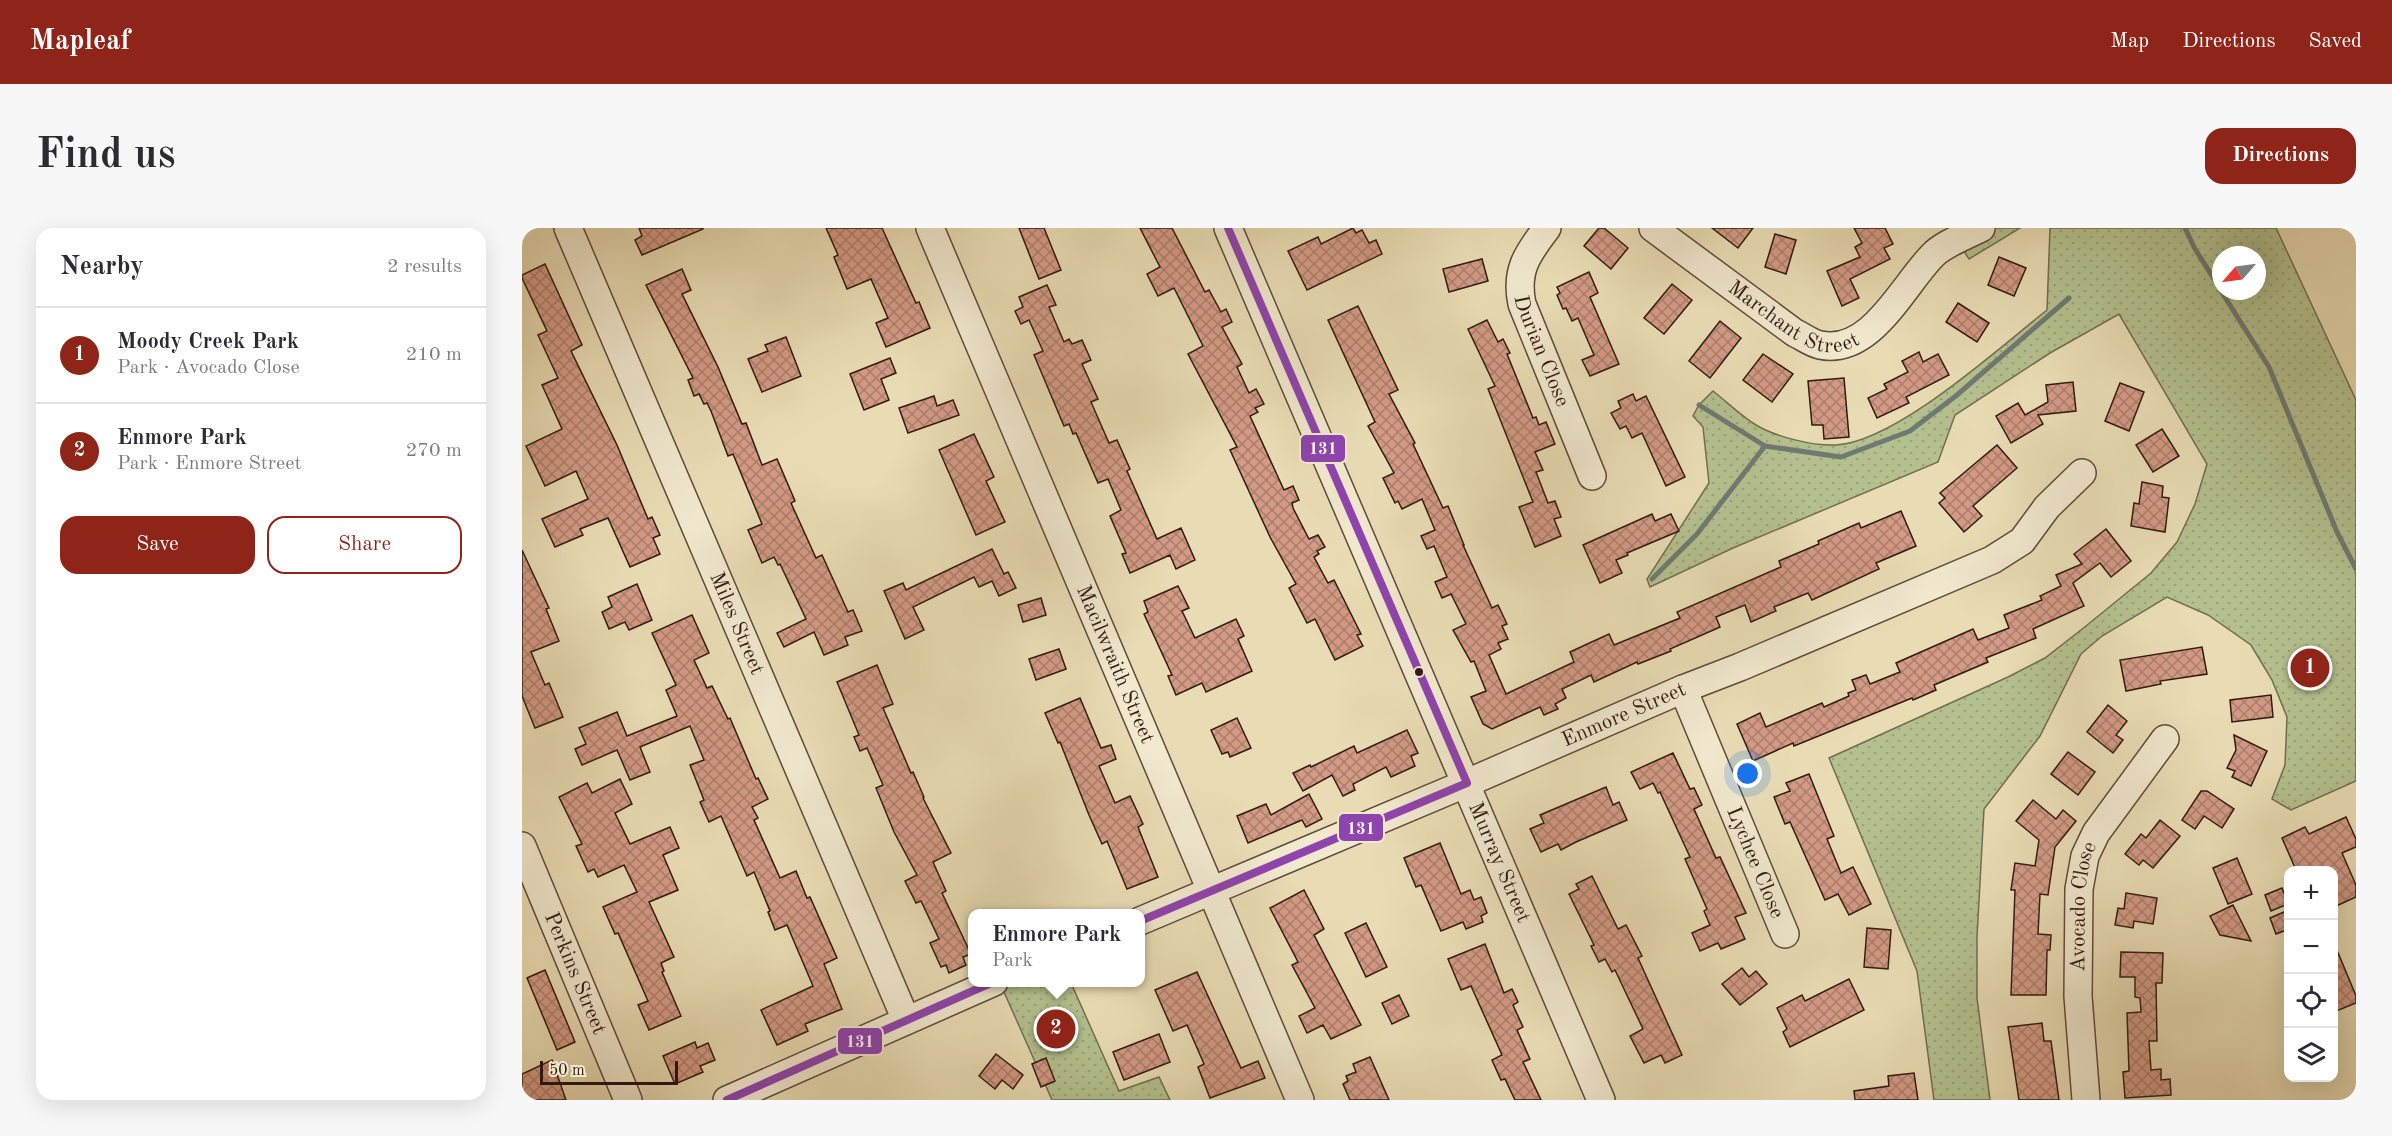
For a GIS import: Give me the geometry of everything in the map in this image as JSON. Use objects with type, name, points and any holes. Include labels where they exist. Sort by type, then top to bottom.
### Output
[{"type":"street","name":"Miles Street","points":[[568,228],[906,1020]]},
{"type":"street","name":"Macilwraith Street","points":[[930,228],[1300,1100]]},
{"type":"street","name":"Murray Street","points":[[1228,228],[1602,1100]]},
{"type":"street","name":"Durian Close","points":[[1547,228],[1529,252],[1521,272],[1519,287],[1522,304],[1592,476]]},
{"type":"street","name":"Marchant Street","points":[[1653,228],[1795,333],[1819,345],[1834,345],[1862,336],[1869,331],[1934,253],[1980,228]]},
{"type":"street","name":"Enmore Street","points":[[1145,919],[1992,560],[2022,541],[2047,507],[2082,473]]},
{"type":"street","name":"Lychee Close","points":[[1683,689],[1785,934]]},
{"type":"street","name":"Avocado Close","points":[[2086,1100],[2078,996],[2079,889],[2085,856],[2096,833],[2165,740]]},
{"type":"street","name":"Perkins Street","points":[[522,846],[628,1100]]},
{"type":"street","points":[[727,1100],[982,987]]},
{"type":"green space","points":[[1949,228],[2020,228],[1969,259]]},
{"type":"green space","points":[[2050,228],[2276,228],[2356,400],[2356,781],[2291,810],[2272,799],[2285,765],[2287,717],[2272,680],[2251,645],[2208,615],[2167,597],[2102,636],[2081,654],[2040,736],[1984,809],[1977,937],[1977,998],[1990,1100],[1934,1100],[1917,971],[1829,758],[2045,658],[2151,573],[2177,542],[2195,504],[2207,464],[2119,314],[2050,353],[1955,415],[1938,462],[1733,548],[1650,587],[1647,579],[1709,483],[1703,427],[1693,416],[1699,405],[1713,391],[1739,413],[1764,429],[1806,442],[1836,445],[1860,440],[1888,428],[1946,391],[2047,310]]},
{"type":"green space","points":[[1002,987],[1073,987],[1119,1091],[1159,1077],[1170,1100],[1052,1100]]},
{"type":"building","points":[[639,228],[703,229],[642,255],[635,240],[642,236]]},
{"type":"building","points":[[826,228],[882,228],[916,303],[919,302],[930,328],[886,347],[876,323],[888,318],[871,279],[847,289],[834,257],[838,255]]},
{"type":"building","points":[[1019,228],[1044,228],[1061,270],[1039,279]]},
{"type":"building","points":[[1140,228],[1172,228],[1205,292],[1209,290],[1221,312],[1226,309],[1232,322],[1222,327],[1242,364],[1237,367],[1249,393],[1256,389],[1264,404],[1255,408],[1258,412],[1250,416],[1284,490],[1293,486],[1299,500],[1292,503],[1293,508],[1309,539],[1318,535],[1325,547],[1317,551],[1319,554],[1314,557],[1328,583],[1334,580],[1361,634],[1357,635],[1363,646],[1335,660],[1315,619],[1307,623],[1289,588],[1296,584],[1270,537],[1230,450],[1237,447],[1188,354],[1203,346],[1174,288],[1158,296],[1147,274],[1160,267]]},
{"type":"building","points":[[1353,228],[1356,233],[1362,230],[1369,243],[1376,240],[1382,254],[1307,290],[1288,251],[1318,237],[1321,244]]},
{"type":"building","points":[[1599,228],[1604,228],[1628,248],[1611,269],[1584,246]]},
{"type":"building","points":[[1712,228],[1753,228],[1738,248]]},
{"type":"building","points":[[1854,228],[1885,228],[1893,244],[1884,248],[1890,259],[1850,279],[1859,298],[1842,306],[1827,271],[1860,257],[1855,247],[1862,243]]},
{"type":"building","points":[[1775,234],[1796,240],[1786,274],[1765,267]]},
{"type":"building","points":[[1999,257],[2026,268],[2014,296],[1988,285]]},
{"type":"building","points":[[1482,259],[1488,281],[1449,292],[1443,269]]},
{"type":"building","points":[[545,264],[582,345],[571,351],[617,445],[648,519],[652,517],[660,535],[653,538],[660,554],[630,567],[608,518],[580,529],[583,535],[555,547],[542,519],[588,499],[576,471],[545,486],[526,446],[562,429],[542,385],[558,378],[538,335],[547,331],[522,278],[522,275]]},
{"type":"building","points":[[682,269],[691,290],[682,294],[718,367],[742,424],[746,423],[762,465],[777,459],[795,501],[791,503],[816,558],[822,555],[848,612],[853,610],[862,631],[845,637],[848,645],[824,655],[814,632],[784,647],[777,633],[806,619],[780,564],[778,565],[774,557],[762,563],[748,530],[762,524],[733,454],[728,456],[707,403],[704,404],[699,394],[694,396],[688,380],[693,378],[646,285]]},
{"type":"building","points":[[1589,272],[1598,293],[1590,297],[1619,364],[1590,376],[1582,360],[1594,355],[1578,318],[1572,321],[1557,295],[1560,293],[1557,287]]},
{"type":"building","points":[[1672,284],[1692,300],[1664,334],[1644,318]]},
{"type":"building","points":[[1047,285],[1056,305],[1049,307],[1064,342],[1069,339],[1072,344],[1082,340],[1091,360],[1082,364],[1098,399],[1091,402],[1109,443],[1117,440],[1130,469],[1127,471],[1157,539],[1181,528],[1195,560],[1176,569],[1170,555],[1130,573],[1122,554],[1126,553],[1110,516],[1121,510],[1108,479],[1098,483],[1076,433],[1073,434],[1069,424],[1064,426],[1034,355],[1043,351],[1029,320],[1021,324],[1015,311],[1023,307],[1019,297]]},
{"type":"building","points":[[1958,303],[1989,323],[1977,342],[1946,322]]},
{"type":"building","points":[[1358,306],[1398,390],[1389,394],[1415,443],[1413,444],[1443,508],[1448,506],[1492,608],[1498,605],[1507,624],[1502,626],[1508,639],[1498,643],[1501,649],[1489,655],[1506,694],[1574,662],[1570,652],[1609,634],[1614,645],[1680,618],[1677,612],[1781,567],[1779,561],[1819,544],[1818,541],[1859,523],[1861,528],[1901,511],[1916,546],[1876,563],[1879,569],[1812,600],[1808,593],[1774,607],[1776,611],[1751,622],[1745,605],[1716,617],[1720,627],[1670,649],[1671,651],[1638,664],[1637,662],[1594,682],[1591,675],[1562,689],[1566,698],[1555,704],[1558,709],[1544,715],[1540,707],[1492,729],[1483,724],[1471,697],[1486,691],[1474,661],[1471,662],[1453,630],[1466,624],[1451,594],[1442,598],[1435,582],[1447,577],[1434,546],[1427,549],[1421,536],[1435,530],[1422,499],[1402,509],[1398,501],[1395,503],[1383,478],[1394,473],[1368,426],[1375,422],[1328,320]]},
{"type":"building","points":[[1487,320],[1498,342],[1503,339],[1510,353],[1507,354],[1533,418],[1536,417],[1539,425],[1546,422],[1555,444],[1535,452],[1543,470],[1536,472],[1548,503],[1555,501],[1561,517],[1554,519],[1561,536],[1535,547],[1519,507],[1533,502],[1488,389],[1495,386],[1468,329]]},
{"type":"building","points":[[1720,321],[1741,338],[1710,378],[1689,361]]},
{"type":"building","points":[[786,337],[801,376],[762,392],[748,359],[768,351],[765,345]]},
{"type":"building","points":[[1919,352],[1923,362],[1938,354],[1949,375],[1906,397],[1909,403],[1877,418],[1868,398],[1887,389],[1884,384],[1908,372],[1902,361]]},
{"type":"building","points":[[1763,354],[1793,374],[1772,402],[1743,380]]},
{"type":"building","points":[[890,358],[896,373],[881,379],[889,400],[864,410],[850,374]]},
{"type":"building","points":[[1844,378],[1849,437],[1824,439],[1823,425],[1812,425],[1808,381]]},
{"type":"building","points":[[2073,382],[2076,411],[2038,415],[2043,424],[2011,443],[1996,416],[2018,403],[2025,415],[2048,402],[2046,385]]},
{"type":"building","points":[[2120,383],[2144,392],[2129,431],[2105,421]]},
{"type":"building","points":[[1633,394],[1636,401],[1646,396],[1685,477],[1666,486],[1642,433],[1632,438],[1626,426],[1620,429],[1611,413],[1621,408],[1618,401]]},
{"type":"building","points":[[934,396],[937,406],[953,400],[959,415],[908,433],[899,408]]},
{"type":"building","points":[[2162,429],[2179,456],[2153,472],[2136,445]]},
{"type":"building","points":[[974,434],[994,477],[986,481],[1005,522],[976,535],[939,450]]},
{"type":"building","points":[[1997,445],[2017,468],[1973,506],[1982,516],[1964,532],[1939,503],[1945,498],[1940,493]]},
{"type":"building","points":[[2142,482],[2163,486],[2162,497],[2169,498],[2165,532],[2131,526],[2134,503],[2139,504]]},
{"type":"building","points":[[1652,514],[1655,521],[1671,514],[1679,531],[1616,560],[1622,573],[1600,583],[1583,545]]},
{"type":"building","points":[[2106,529],[2131,561],[2111,577],[2100,563],[2073,583],[2084,606],[2033,629],[2036,638],[1986,658],[1988,662],[1934,685],[1936,690],[1913,700],[1912,698],[1794,746],[1793,743],[1753,761],[1737,724],[1760,713],[1766,727],[1822,703],[1824,707],[1849,696],[1848,693],[1856,690],[1852,680],[1866,675],[1870,684],[1900,672],[1896,663],[1973,629],[1978,640],[2009,628],[2004,615],[2042,600],[2040,596],[2061,586],[2056,575],[2082,564],[2074,554]]},
{"type":"building","points":[[992,549],[1004,574],[1008,572],[1016,588],[999,596],[992,581],[979,587],[974,577],[913,607],[924,630],[905,639],[884,591],[903,583],[906,590]]},
{"type":"building","points":[[522,550],[549,608],[546,609],[559,641],[531,652],[545,685],[549,683],[563,717],[535,728],[522,696]]},
{"type":"building","points":[[637,584],[652,620],[629,630],[625,622],[609,629],[602,612],[612,607],[608,597]]},
{"type":"building","points":[[1178,586],[1189,608],[1182,611],[1195,638],[1236,619],[1244,636],[1238,639],[1252,671],[1206,692],[1202,683],[1176,695],[1168,676],[1172,675],[1144,614],[1148,612],[1144,601]]},
{"type":"building","points":[[1041,598],[1046,615],[1023,622],[1018,605]]},
{"type":"building","points":[[692,615],[709,653],[694,660],[707,688],[712,686],[728,719],[730,718],[756,779],[758,778],[768,799],[752,807],[758,818],[754,820],[780,878],[796,871],[837,958],[824,964],[842,1009],[805,1024],[808,1031],[777,1045],[761,1010],[813,986],[787,925],[775,930],[754,872],[747,876],[721,816],[709,822],[700,802],[704,800],[690,765],[704,760],[690,726],[640,747],[650,772],[630,780],[617,750],[582,765],[575,749],[586,744],[579,728],[617,712],[627,736],[677,716],[666,690],[676,685],[652,633]]},
{"type":"building","points":[[2202,647],[2207,674],[2160,681],[2161,684],[2126,691],[2120,660]]},
{"type":"building","points":[[1059,649],[1066,669],[1036,680],[1029,659]]},
{"type":"building","points":[[877,665],[893,704],[883,708],[911,773],[913,772],[923,798],[951,853],[933,862],[946,891],[942,893],[968,948],[968,955],[963,957],[966,965],[949,973],[946,965],[941,967],[930,943],[939,939],[921,901],[916,903],[905,881],[917,875],[894,832],[876,788],[883,785],[867,748],[860,751],[854,737],[859,735],[837,682]]},
{"type":"building","points":[[2271,695],[2273,717],[2232,722],[2230,700]]},
{"type":"building","points":[[1080,698],[1101,748],[1111,745],[1116,759],[1099,766],[1115,803],[1130,796],[1143,824],[1138,827],[1158,877],[1127,889],[1107,841],[1102,844],[1060,742],[1058,743],[1045,713]]},
{"type":"building","points":[[2108,705],[2127,721],[2116,735],[2123,740],[2113,753],[2087,732]]},
{"type":"building","points":[[1237,718],[1251,748],[1230,757],[1228,752],[1222,754],[1211,730]]},
{"type":"building","points":[[1407,730],[1418,753],[1411,756],[1415,766],[1391,777],[1386,767],[1353,784],[1355,790],[1343,796],[1332,775],[1303,791],[1293,773],[1354,746],[1357,753]]},
{"type":"building","points":[[2234,735],[2267,751],[2251,786],[2232,777],[2235,771],[2227,768],[2236,750]]},
{"type":"building","points":[[2068,752],[2095,772],[2078,795],[2051,774]]},
{"type":"building","points":[[1673,753],[1690,789],[1694,788],[1702,805],[1694,809],[1716,858],[1720,857],[1746,913],[1735,917],[1745,939],[1721,949],[1718,943],[1700,951],[1692,933],[1710,925],[1704,911],[1707,909],[1685,859],[1690,857],[1660,792],[1658,793],[1653,783],[1640,789],[1631,772]]},
{"type":"building","points":[[1809,774],[1834,836],[1827,839],[1841,873],[1853,867],[1871,904],[1849,915],[1838,894],[1825,900],[1790,822],[1785,824],[1774,797],[1790,791],[1786,783]]},
{"type":"building","points":[[620,779],[632,804],[615,813],[630,844],[670,827],[679,848],[663,855],[678,890],[649,902],[674,957],[661,963],[664,971],[662,972],[681,1016],[649,1030],[638,1005],[648,1001],[618,933],[615,934],[603,907],[637,892],[624,865],[598,877],[594,869],[588,872],[576,846],[582,844],[559,797],[587,783],[592,793]]},
{"type":"building","points":[[1606,787],[1613,805],[1619,802],[1627,820],[1561,850],[1558,844],[1541,852],[1530,829],[1544,823],[1540,815]]},
{"type":"building","points":[[2201,791],[2207,791],[2234,809],[2222,828],[2204,816],[2195,829],[2182,820]]},
{"type":"building","points":[[1309,794],[1322,819],[1306,827],[1302,820],[1248,843],[1237,816],[1266,804],[1271,815]]},
{"type":"building","points":[[2033,800],[2056,819],[2063,810],[2076,821],[2055,847],[2048,895],[2040,894],[2038,934],[2051,935],[2050,950],[2047,950],[2046,995],[2011,995],[2015,890],[2011,890],[2015,863],[2035,866],[2039,840],[2016,821]]},
{"type":"building","points":[[2346,817],[2356,839],[2356,847],[2342,853],[2356,885],[2356,897],[2338,905],[2338,866],[2294,866],[2282,838],[2305,827],[2309,834]]},
{"type":"building","points":[[2160,820],[2180,836],[2153,868],[2143,860],[2139,865],[2125,854],[2141,834],[2146,838]]},
{"type":"building","points":[[1440,843],[1461,894],[1470,890],[1474,900],[1481,897],[1487,913],[1481,916],[1483,922],[1466,929],[1463,922],[1441,931],[1421,885],[1416,887],[1404,858]]},
{"type":"building","points":[[2237,858],[2252,894],[2228,904],[2213,868]]},
{"type":"building","points":[[1592,876],[1618,929],[1626,925],[1642,956],[1638,958],[1682,1055],[1665,1063],[1661,1055],[1644,1063],[1630,1036],[1643,1029],[1615,970],[1612,972],[1605,959],[1599,962],[1591,946],[1594,945],[1569,894],[1579,889],[1576,884]]},
{"type":"building","points":[[2282,888],[2284,906],[2271,911],[2265,895]]},
{"type":"building","points":[[1304,890],[1324,929],[1314,935],[1361,1025],[1331,1039],[1323,1025],[1307,1033],[1299,1016],[1315,1008],[1292,965],[1298,962],[1270,908]]},
{"type":"building","points":[[2126,893],[2157,898],[2153,924],[2134,921],[2133,928],[2115,925],[2118,908],[2124,909]]},
{"type":"building","points":[[2233,905],[2251,941],[2220,935],[2210,916]]},
{"type":"building","points":[[2284,912],[2284,931],[2276,934],[2270,918]]},
{"type":"building","points":[[1366,923],[1387,967],[1366,977],[1345,933]]},
{"type":"building","points":[[1867,928],[1891,930],[1888,969],[1864,967]]},
{"type":"building","points":[[1485,944],[1504,993],[1512,989],[1518,1002],[1513,1005],[1523,1027],[1517,1030],[1530,1059],[1523,1062],[1541,1100],[1515,1100],[1505,1079],[1501,1080],[1492,1060],[1502,1055],[1471,986],[1461,990],[1448,959]]},
{"type":"building","points":[[2121,952],[2163,953],[2162,983],[2156,983],[2157,1041],[2149,1041],[2151,1070],[2161,1069],[2161,1080],[2170,1079],[2171,1095],[2125,1098],[2123,1072],[2129,1071],[2127,1013],[2141,1012],[2140,998],[2135,997],[2135,977],[2120,977]]},
{"type":"building","points":[[2338,953],[2356,996],[2356,1003],[2338,1010]]},
{"type":"building","points":[[1742,968],[1749,977],[1756,971],[1767,984],[1740,1005],[1722,984]]},
{"type":"building","points":[[545,970],[575,1042],[557,1050],[527,978]]},
{"type":"building","points":[[1197,972],[1241,1068],[1258,1061],[1265,1078],[1210,1098],[1198,1067],[1204,1064],[1187,1025],[1173,1031],[1155,990]]},
{"type":"building","points":[[1849,979],[1864,1010],[1790,1047],[1783,1032],[1787,1029],[1777,1008],[1802,995],[1805,1001]]},
{"type":"building","points":[[1399,995],[1409,1016],[1392,1024],[1382,1003]]},
{"type":"building","points":[[2042,1023],[2044,1041],[2051,1041],[2059,1100],[2019,1100],[2008,1027]]},
{"type":"building","points":[[1159,1034],[1170,1062],[1124,1080],[1113,1052]]},
{"type":"building","points":[[695,1042],[697,1048],[708,1043],[715,1060],[700,1066],[703,1072],[675,1084],[663,1056]]},
{"type":"building","points":[[996,1054],[1023,1075],[1013,1089],[1002,1080],[995,1089],[979,1076]]},
{"type":"building","points":[[1370,1057],[1389,1100],[1350,1100],[1343,1084],[1348,1081],[1346,1076],[1356,1072],[1353,1064]]},
{"type":"building","points":[[1046,1058],[1055,1081],[1041,1087],[1032,1064]]},
{"type":"building","points":[[552,1060],[566,1100],[522,1100],[522,1074]]},
{"type":"building","points":[[1914,1073],[1918,1100],[1855,1100],[1854,1091],[1889,1086],[1888,1076]]},
{"type":"waterway","points":[[2185,228],[2212,276]]},
{"type":"waterway","points":[[1699,405],[1765,446],[1841,457],[1910,431],[1957,395],[2069,298]]},
{"type":"waterway","points":[[2227,300],[2269,367],[2337,532],[2356,569]]},
{"type":"waterway","points":[[1652,579],[1697,534],[1765,446]]},
{"type":"transit line","name":"131","points":[[1145,919],[1467,783],[1228,228]]},
{"type":"transit line","name":"131","points":[[727,1100],[982,987]]},
{"type":"place","name":"Moody Creek Park","points":[[2310,668]]},
{"type":"place","name":"Enmore Park","points":[[1056,1029]]}]
